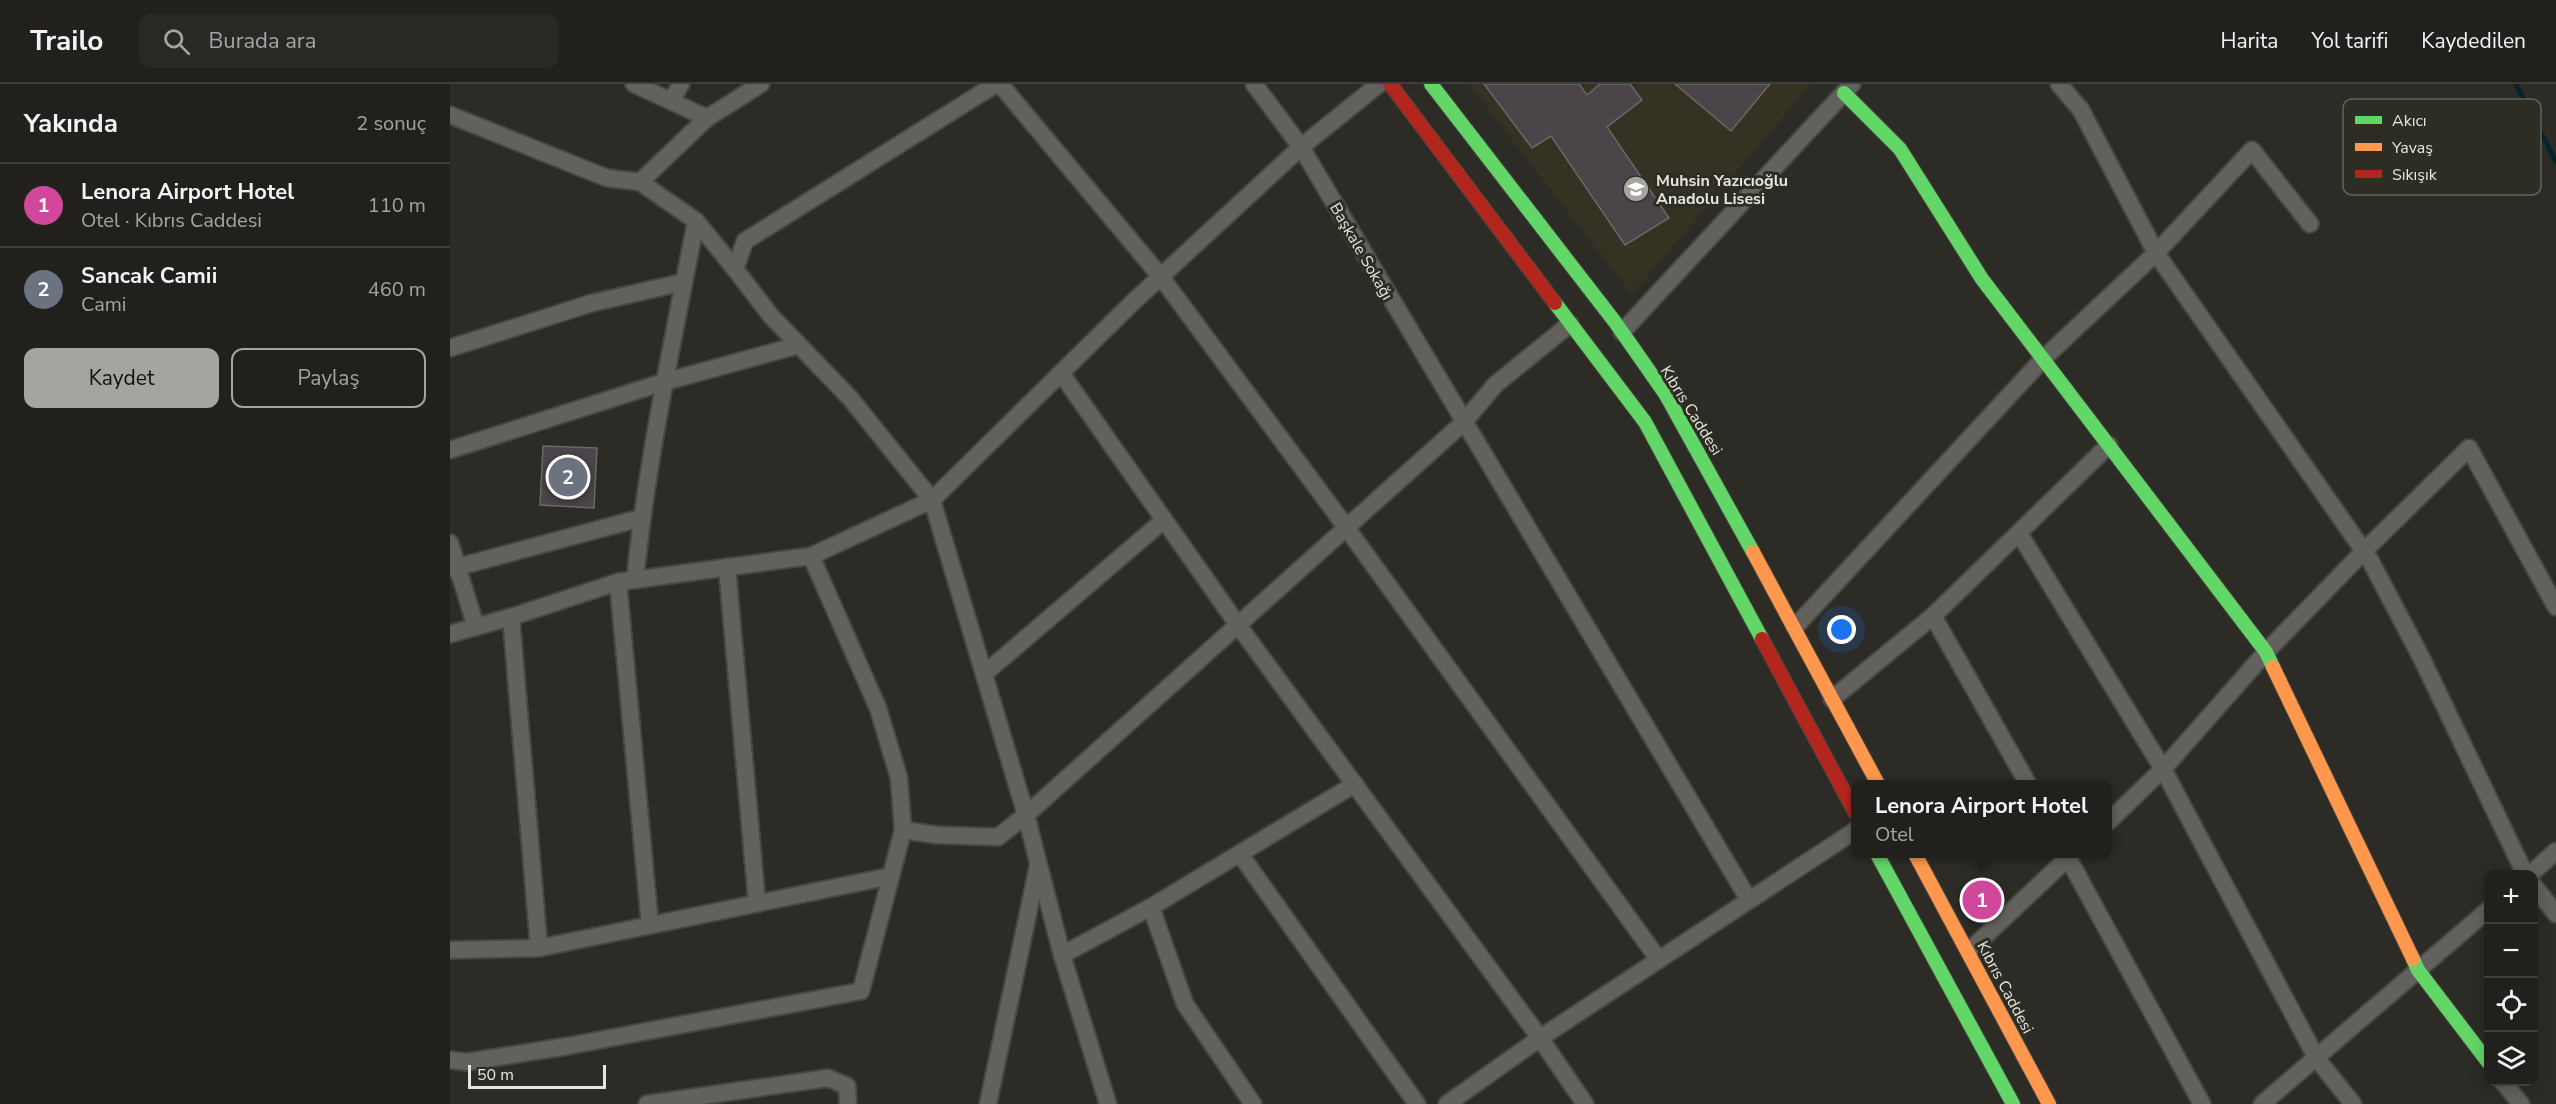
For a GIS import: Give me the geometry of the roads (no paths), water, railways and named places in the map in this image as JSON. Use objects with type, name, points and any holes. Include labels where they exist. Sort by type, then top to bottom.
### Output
[{"type":"main road","points":[[1390,84],[1570,324],[1626,394],[1658,443],[1851,805]]},
{"type":"main road","name":"Kıbrıs Caddesi","points":[[1431,84],[1622,332],[1666,395],[1690,434],[1876,780]]},
{"type":"main road","points":[[1848,89],[1900,149],[1982,279],[2266,652],[2418,970],[2484,1057]]},
{"type":"main road","points":[[1879,858],[2013,1104]]},
{"type":"main road","name":"Kıbrıs Caddesi","points":[[1917,858],[2049,1104]]},
{"type":"street","points":[[634,84],[707,118]]},
{"type":"street","points":[[671,101],[681,84]]},
{"type":"street","points":[[640,182],[707,118],[762,84]]},
{"type":"street","points":[[735,269],[745,241],[998,84],[1161,277],[1346,527],[1659,960]]},
{"type":"street","name":"Başkale Sokağı","points":[[1254,84],[1301,147],[1463,423],[1749,900]]},
{"type":"street","points":[[450,634],[626,581],[811,556],[932,500],[1161,277],[1301,147],[1379,84]]},
{"type":"street","points":[[2059,84],[2081,110],[2156,253],[2364,551],[2421,657],[2523,870]]},
{"type":"street","points":[[1622,332],[1848,89]]},
{"type":"street","points":[[450,115],[607,178],[640,182],[696,221],[771,316],[850,398],[932,500],[1026,815],[1062,955],[1108,1104]]},
{"type":"street","points":[[1795,627],[2044,358],[2156,253],[2252,150],[2310,224]]},
{"type":"street","points":[[650,925],[626,581],[641,518],[664,382],[696,221]]},
{"type":"street","points":[[450,348],[592,303],[684,282]]},
{"type":"street","points":[[903,830],[937,835],[998,837],[1026,815],[1463,423],[1496,384],[1570,324]]},
{"type":"street","points":[[450,450],[664,382],[799,345]]},
{"type":"street","points":[[1061,373],[1238,625],[1540,1038],[1585,1104]]},
{"type":"street","points":[[1832,699],[1933,616],[2109,445]]},
{"type":"street","points":[[2112,818],[2163,769],[2266,652],[2469,448],[2556,607]]},
{"type":"street","points":[[454,568],[641,518]]},
{"type":"street","points":[[984,674],[1164,520]]},
{"type":"street","points":[[2019,532],[2163,769],[2317,1059],[2353,1104]]},
{"type":"street","points":[[450,543],[454,568],[476,627]]},
{"type":"street","points":[[450,1060],[467,1062],[568,1046],[861,991],[903,830],[899,778],[878,708],[811,556]]},
{"type":"street","points":[[727,567],[757,903]]},
{"type":"street","points":[[1933,616],[2026,780]]},
{"type":"street","points":[[511,617],[539,948]]},
{"type":"street","points":[[1062,955],[1151,907],[1355,784]]},
{"type":"street","points":[[1447,1104],[1540,1038],[1851,833]]},
{"type":"street","points":[[2535,870],[2556,851]]},
{"type":"street","points":[[1240,854],[1417,1104]]},
{"type":"street","points":[[1969,951],[2066,858]]},
{"type":"street","points":[[2071,858],[2202,1104]]},
{"type":"street","points":[[988,1104],[1038,862]]},
{"type":"street","points":[[450,950],[539,948],[891,876]]},
{"type":"street","points":[[2538,891],[2556,914]]},
{"type":"street","points":[[1151,907],[1185,1004],[1253,1104]]},
{"type":"street","points":[[2262,1104],[2484,913]]},
{"type":"street","points":[[647,1104],[828,1078],[847,1086],[848,1104]]},
{"type":"street","points":[[2506,1086],[2521,1104]]},
{"type":"waterway","points":[[2516,84],[2524,99]]},
{"type":"waterway","points":[[2541,133],[2556,162]]},
{"type":"place","name":"Muhsin Yazıcıoğlu Anadolu Lisesi","points":[[1636,189]]},
{"type":"place","name":"Sancak Camii","points":[[568,477]]},
{"type":"place","name":"Lenora Airport Hotel","points":[[1982,900]]}]
